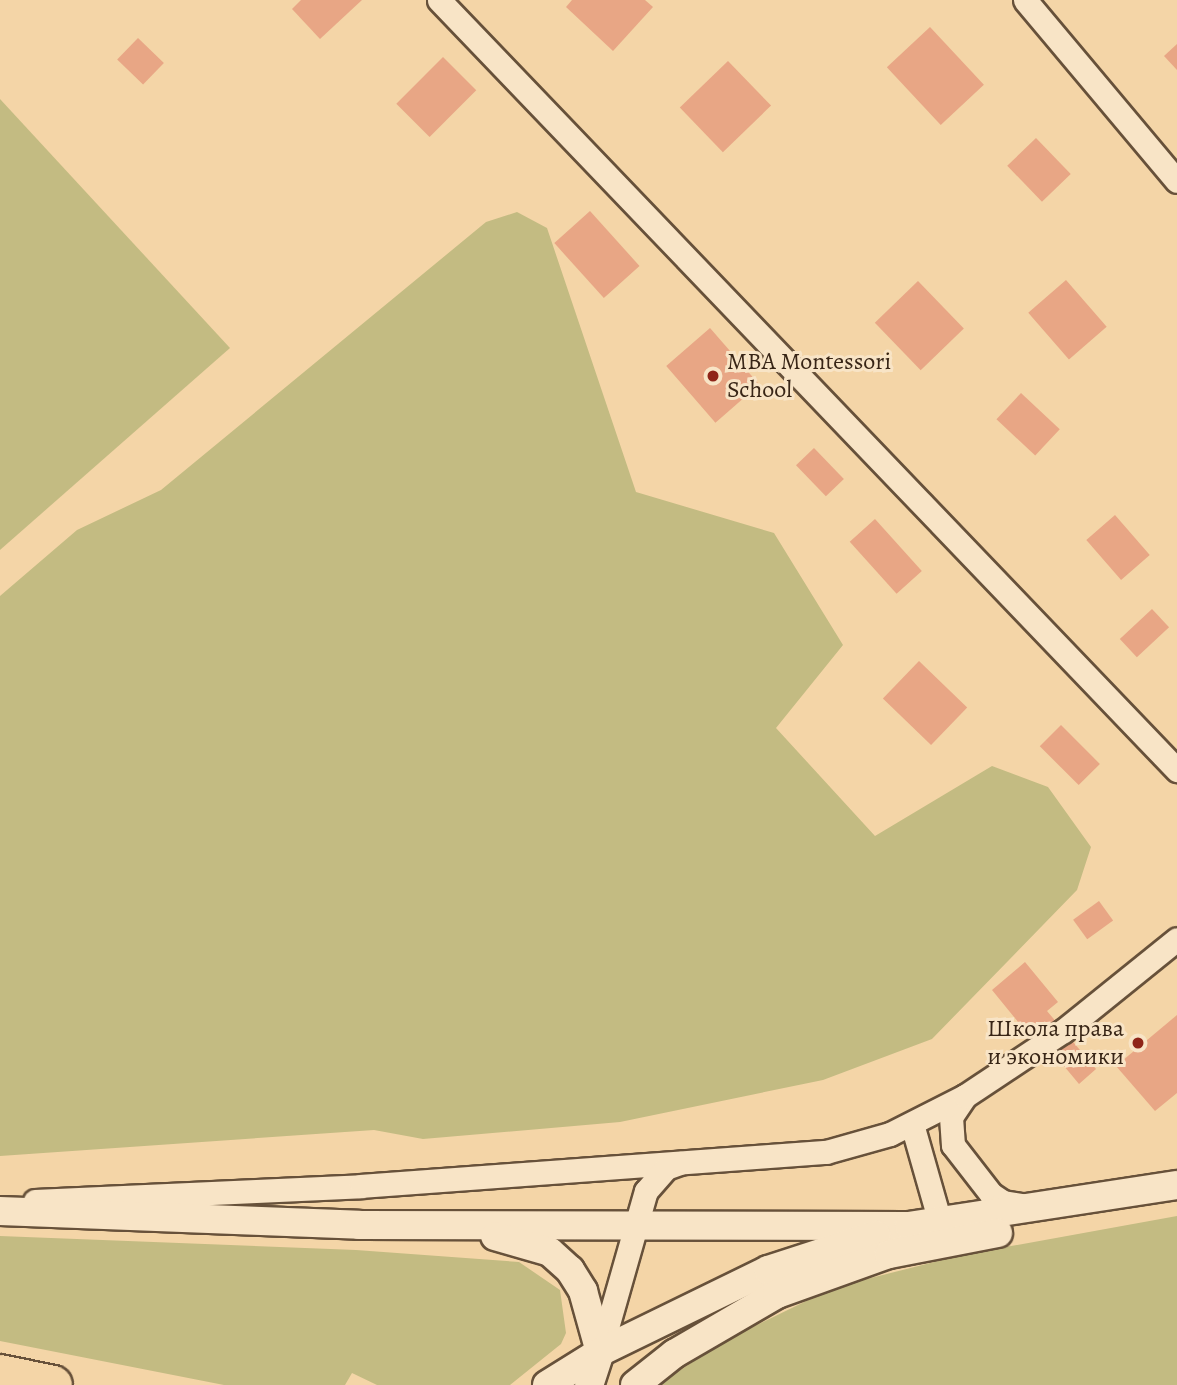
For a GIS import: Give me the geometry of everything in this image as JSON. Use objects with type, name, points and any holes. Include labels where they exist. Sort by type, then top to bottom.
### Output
[{"type":"highway","points":[[0,1374],[53,1385]]},
{"type":"street","points":[[439,0],[1177,770]]},
{"type":"street","points":[[1025,0],[1177,181]]},
{"type":"street","points":[[0,1202],[361,1186],[687,1160],[756,1160],[826,1152],[912,1124],[965,1096],[1063,1031],[1177,939]]},
{"type":"street","points":[[965,1096],[951,1117],[953,1145],[991,1194],[1015,1205],[1057,1206]]},
{"type":"street","points":[[912,1124],[940,1222]]},
{"type":"street","points":[[589,1385],[635,1225],[653,1181],[666,1168],[687,1160]]},
{"type":"street","points":[[359,1226],[909,1226],[1057,1206],[1177,1185]]},
{"type":"street","points":[[635,1385],[722,1323],[831,1273],[888,1254],[1177,1200]]},
{"type":"street","points":[[0,1211],[359,1226],[486,1234],[524,1241],[550,1252],[570,1270],[583,1290],[600,1352]]},
{"type":"street","points":[[547,1385],[600,1352],[768,1270],[909,1226]]},
{"type":"shaded area","points":[[0,99],[230,348],[0,550]]},
{"type":"shaded area","points":[[517,212],[547,228],[636,492],[774,533],[843,645],[776,728],[875,836],[992,766],[1048,787],[1091,847],[1077,890],[932,1039],[823,1080],[620,1122],[423,1139],[374,1130],[0,1156],[0,596],[77,530],[161,490],[486,222]]},
{"type":"shaded area","points":[[1177,1216],[1177,1385],[657,1385],[730,1338],[835,1287],[962,1255]]},
{"type":"shaded area","points":[[0,1236],[356,1250],[519,1262],[560,1290],[566,1333],[561,1344],[510,1385],[377,1385],[352,1373],[345,1385],[224,1385],[0,1341]]},
{"type":"building","points":[[301,0],[362,0],[320,39],[292,9]]},
{"type":"building","points":[[572,0],[645,0],[653,7],[613,51],[566,7]]},
{"type":"building","points":[[930,27],[984,85],[941,125],[887,67]]},
{"type":"building","points":[[138,38],[164,63],[143,85],[117,60]]},
{"type":"building","points":[[1177,44],[1177,70],[1164,56]]},
{"type":"building","points":[[443,57],[476,90],[430,137],[396,104]]},
{"type":"building","points":[[728,61],[771,106],[723,152],[680,108]]},
{"type":"building","points":[[1036,138],[1071,174],[1042,202],[1007,166]]},
{"type":"building","points":[[590,211],[640,266],[604,298],[554,243]]},
{"type":"building","points":[[1066,280],[1107,327],[1069,360],[1028,313]]},
{"type":"building","points":[[918,281],[964,328],[921,370],[875,323]]},
{"type":"building","name":"MBA Montessori School","points":[[710,328],[759,385],[715,423],[666,366]]},
{"type":"building","points":[[1021,393],[1060,429],[1035,455],[996,419]]},
{"type":"building","points":[[814,448],[844,479],[826,496],[796,465]]},
{"type":"building","points":[[1115,515],[1150,555],[1121,580],[1086,540]]},
{"type":"building","points":[[875,519],[922,571],[897,594],[850,542]]},
{"type":"building","points":[[1152,609],[1169,627],[1137,657],[1120,639]]},
{"type":"building","points":[[919,661],[967,708],[931,745],[883,698]]},
{"type":"building","points":[[1061,725],[1100,764],[1079,785],[1040,746]]},
{"type":"building","points":[[1099,901],[1113,920],[1087,939],[1073,920]]},
{"type":"building","points":[[1025,962],[1058,1002],[1047,1011],[1096,1069],[1079,1084],[1028,1023],[1023,1028],[992,990]]},
{"type":"building","points":[[1177,1015],[1177,1093],[1155,1111],[1116,1066]]},
{"type":"place","name":"MBA Montessori School","points":[[713,376]]},
{"type":"place","name":"Школа права и экономики","points":[[1138,1043]]}]
